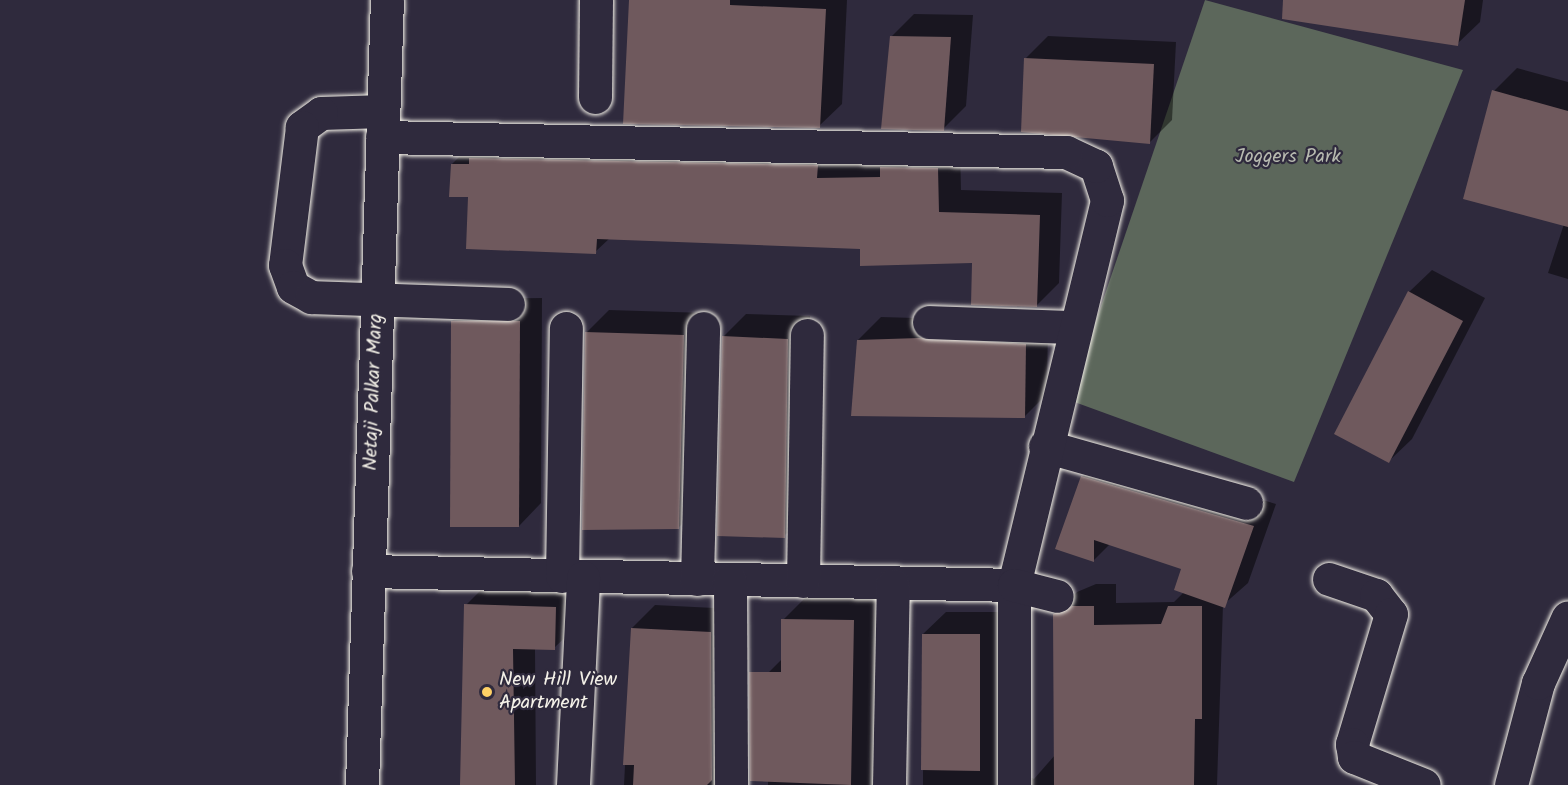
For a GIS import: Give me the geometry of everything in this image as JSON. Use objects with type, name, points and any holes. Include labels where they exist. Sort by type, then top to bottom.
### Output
[{"type":"street","name":"Netaji Palkar Marg","points":[[362,785],[387,0]]},
{"type":"street","points":[[596,0],[596,97]]},
{"type":"street","points":[[508,304],[377,302],[311,297],[293,287],[285,265],[302,127],[321,113],[383,124],[1066,152],[1096,166],[1107,200],[1045,446],[1014,585],[1014,785]]},
{"type":"street","points":[[929,322],[1075,327]]},
{"type":"street","points":[[566,328],[572,576],[573,785]]},
{"type":"street","points":[[697,579],[703,328]]},
{"type":"street","points":[[803,581],[807,336]]},
{"type":"street","points":[[1045,446],[1246,503]]},
{"type":"street","points":[[368,571],[893,585],[1014,585],[1057,596]]},
{"type":"street","points":[[1329,579],[1376,595],[1391,614],[1352,744],[1354,757],[1424,785]]},
{"type":"street","points":[[730,580],[731,785]]},
{"type":"street","points":[[889,785],[893,585]]},
{"type":"street","points":[[1511,785],[1538,683],[1568,617]]},
{"type":"green space","name":"Joggers Park","points":[[1205,0],[1463,70],[1294,482],[1069,400]]},
{"type":"building","points":[[629,0],[730,0],[730,5],[826,9],[820,128],[623,124]]},
{"type":"building","points":[[1283,0],[1465,0],[1458,46],[1282,19]]},
{"type":"building","points":[[890,36],[951,37],[944,131],[881,129]]},
{"type":"building","points":[[1024,58],[1154,64],[1150,144],[1021,132]]},
{"type":"building","points":[[1492,90],[1568,111],[1568,227],[1463,199]]},
{"type":"building","points":[[469,158],[818,165],[817,178],[880,177],[880,167],[938,168],[939,212],[1040,215],[1037,307],[971,305],[972,263],[860,266],[860,249],[597,239],[596,254],[466,249],[468,197],[449,197],[451,164],[469,164]]},
{"type":"building","points":[[1408,291],[1463,321],[1389,463],[1334,434]]},
{"type":"building","points":[[451,321],[520,321],[519,527],[450,527]]},
{"type":"building","points":[[585,332],[684,335],[679,529],[582,530]]},
{"type":"building","points":[[722,336],[788,339],[785,538],[717,536]]},
{"type":"building","points":[[919,338],[1026,344],[1025,418],[851,416],[857,340]]},
{"type":"building","points":[[1081,476],[1254,526],[1225,608],[1174,590],[1181,569],[1094,540],[1094,562],[1055,549]]},
{"type":"building","name":"New Hill View Apartment","points":[[464,604],[556,607],[555,650],[513,649],[515,785],[460,785]]},
{"type":"building","points":[[1072,606],[1094,606],[1094,625],[1161,624],[1168,606],[1202,606],[1202,719],[1195,719],[1194,785],[1054,785],[1053,614]]},
{"type":"building","points":[[781,619],[854,620],[851,785],[750,781],[749,672],[781,672]]},
{"type":"building","points":[[631,628],[711,632],[712,780],[707,785],[633,785],[634,765],[623,765]]},
{"type":"building","points":[[922,634],[980,634],[980,771],[921,770]]},
{"type":"place","name":"New Hill View Apartment","points":[[487,692]]}]
